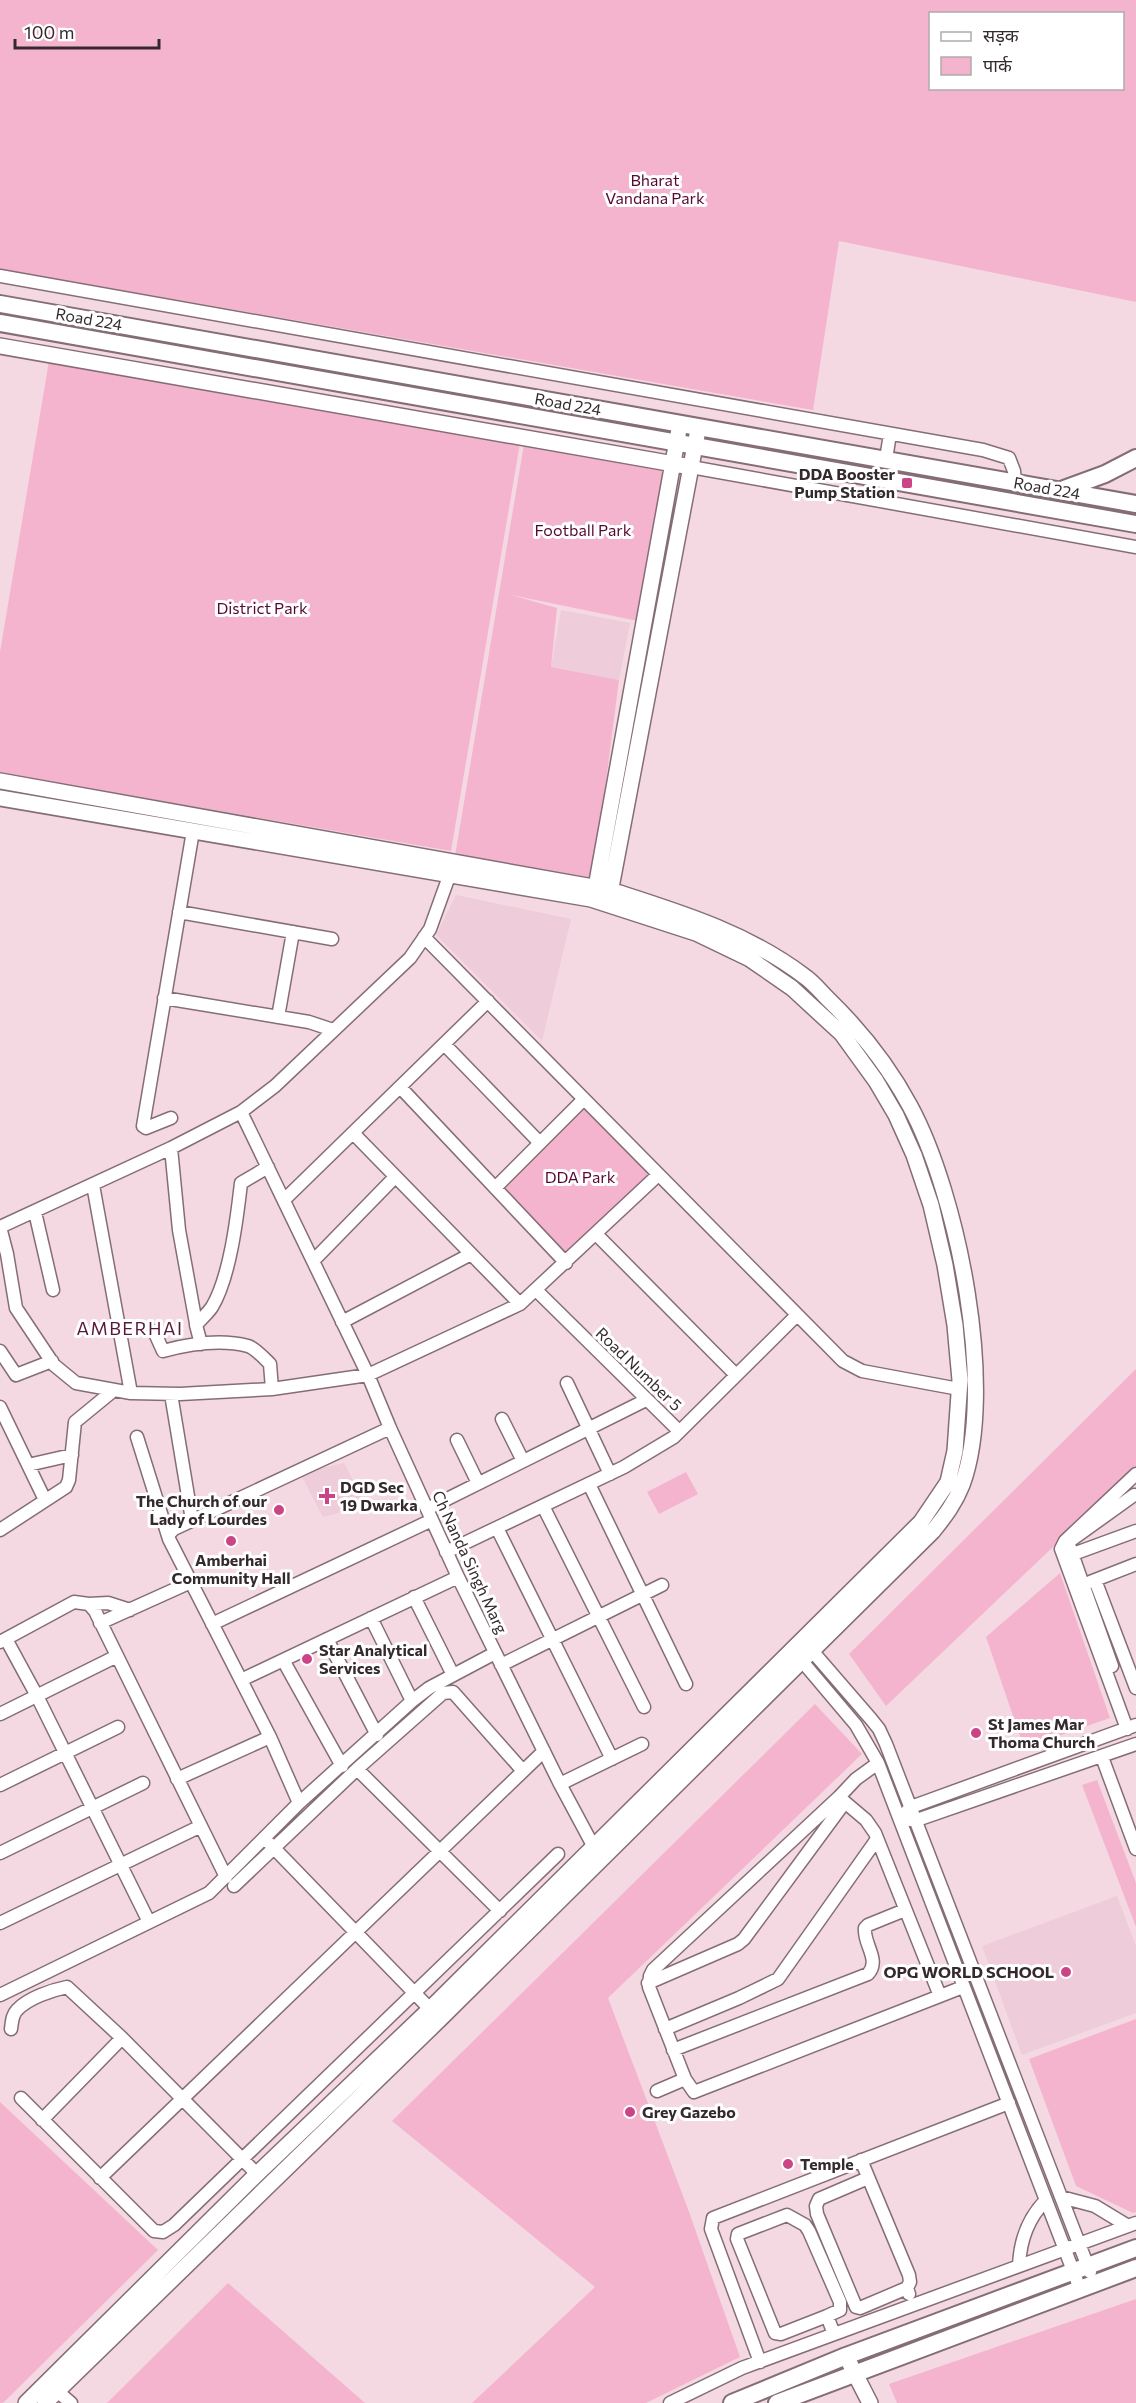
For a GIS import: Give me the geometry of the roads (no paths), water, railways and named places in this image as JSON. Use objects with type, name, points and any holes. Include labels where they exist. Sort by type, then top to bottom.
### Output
[{"type":"main road","name":"Road 224","points":[[0,303],[1136,504]]},
{"type":"main road","name":"Road 224","points":[[0,323],[1136,524]]},
{"type":"main road","points":[[1060,491],[1105,474],[1136,458]]},
{"type":"main road","points":[[732,2403],[846,2356],[1136,2248]]},
{"type":"main road","points":[[777,2403],[1136,2268]]},
{"type":"street","points":[[0,276],[999,454],[1009,458],[1015,482]]},
{"type":"street","points":[[0,346],[1136,547]]},
{"type":"street","points":[[601,895],[680,424]]},
{"type":"street","points":[[601,895],[699,426]]},
{"type":"street","points":[[886,459],[890,434]]},
{"type":"street","points":[[0,781],[452,869],[601,895],[703,920],[760,947],[806,977],[854,1024],[890,1072],[911,1108],[947,1202],[961,1261],[972,1326],[976,1382],[970,1453],[962,1484],[953,1506],[933,1531],[802,1650]]},
{"type":"street","points":[[0,798],[193,831],[452,869]]},
{"type":"street","points":[[171,1118],[146,1128],[143,1126],[193,831]]},
{"type":"street","points":[[452,869],[430,929],[410,958],[274,1086],[241,1112],[171,1148],[0,1227],[16,1308],[52,1361],[65,1376],[76,1383],[131,1393],[171,1394],[272,1389],[368,1375],[520,1304],[537,1291],[658,1175]]},
{"type":"street","points":[[45,2403],[400,2046],[802,1650],[921,1522],[939,1499],[948,1482],[955,1451],[959,1389],[955,1324],[945,1265],[931,1205],[914,1155],[896,1115],[876,1080],[842,1034],[792,988],[750,959],[696,933],[601,895]]},
{"type":"street","points":[[179,912],[332,939]]},
{"type":"street","points":[[278,1017],[294,932]]},
{"type":"street","points":[[424,937],[796,1316],[851,1367],[959,1389]]},
{"type":"street","points":[[164,998],[316,1024],[333,1030]]},
{"type":"street","points":[[284,1200],[488,1001]]},
{"type":"street","points":[[444,1044],[540,1143]]},
{"type":"street","points":[[400,1087],[566,1263]]},
{"type":"street","points":[[495,1188],[584,1100]]},
{"type":"street","name":"Ch Nanda Singh Marg","points":[[241,1112],[368,1375],[458,1577],[560,1784],[597,1853]]},
{"type":"street","points":[[353,1133],[520,1304]]},
{"type":"street","points":[[171,1148],[179,1230],[201,1344]]},
{"type":"street","points":[[197,1329],[196,1325],[212,1307],[221,1284],[234,1238],[241,1183],[268,1167]]},
{"type":"street","points":[[313,1261],[395,1177]]},
{"type":"street","points":[[93,1185],[131,1393]]},
{"type":"street","points":[[35,1212],[52,1290]]},
{"type":"street","points":[[596,1234],[736,1375]]},
{"type":"street","points":[[342,1322],[471,1254]]},
{"type":"street","name":"Road Number 5","points":[[537,1291],[679,1431],[796,1316]]},
{"type":"street","points":[[154,1331],[163,1351],[215,1343],[250,1347],[270,1364],[272,1389]]},
{"type":"street","points":[[0,1351],[16,1375],[52,1361]]},
{"type":"street","points":[[958,1359],[974,1358]]},
{"type":"street","points":[[567,1383],[610,1474]]},
{"type":"street","points":[[0,1530],[68,1484],[75,1422],[114,1390]]},
{"type":"street","points":[[171,1394],[192,1520]]},
{"type":"street","points":[[212,1624],[429,1515],[478,1483],[646,1400]]},
{"type":"street","points":[[0,1407],[45,1500]]},
{"type":"street","points":[[501,1419],[523,1461]]},
{"type":"street","points":[[169,1539],[171,1531],[192,1520],[390,1428]]},
{"type":"street","points":[[446,1552],[610,1474],[679,1431]]},
{"type":"street","points":[[137,1437],[169,1539],[270,1737],[299,1803]]},
{"type":"street","points":[[457,1440],[478,1483]]},
{"type":"street","points":[[28,1464],[72,1455]]},
{"type":"street","points":[[1122,1694],[1136,1688],[1089,1582],[1061,1549],[1065,1541],[1136,1474]]},
{"type":"street","points":[[589,1484],[686,1684]]},
{"type":"street","points":[[1132,1727],[1070,1558],[1070,1541],[1134,1495]]},
{"type":"street","points":[[543,1506],[644,1707]]},
{"type":"street","points":[[497,1527],[612,1759]]},
{"type":"street","points":[[1070,1558],[1136,1531]]},
{"type":"street","points":[[1070,1558],[1136,1539]]},
{"type":"street","points":[[1089,1582],[1136,1564]]},
{"type":"street","points":[[241,1680],[458,1577]]},
{"type":"street","points":[[100,1623],[191,1582]]},
{"type":"street","points":[[1089,1582],[1132,1727]]},
{"type":"street","points":[[230,1881],[264,1838],[299,1803],[429,1688],[453,1675],[552,1639],[662,1585]]},
{"type":"street","points":[[414,1597],[453,1675]]},
{"type":"street","points":[[130,1610],[108,1603],[74,1602],[3,1640],[37,1696],[149,1922]]},
{"type":"street","points":[[88,1604],[117,1656],[230,1881]]},
{"type":"street","points":[[371,1618],[412,1701]]},
{"type":"street","points":[[327,1639],[377,1735]]},
{"type":"street","points":[[802,1650],[856,1725],[878,1763],[1065,2249],[1081,2269]]},
{"type":"street","points":[[802,1650],[879,1729],[917,1820],[1079,2244],[1081,2269],[1087,2286]]},
{"type":"street","points":[[0,1714],[117,1656]]},
{"type":"street","points":[[283,1660],[342,1766]]},
{"type":"street","points":[[0,1995],[230,1881],[274,1848],[357,1769],[442,1694],[453,1692],[523,1771]]},
{"type":"street","points":[[0,1785],[118,1727]]},
{"type":"street","points":[[901,1820],[911,1807],[1132,1727]]},
{"type":"street","points":[[177,1779],[270,1737]]},
{"type":"street","points":[[560,1784],[642,1744]]},
{"type":"street","points":[[901,1820],[917,1820],[1136,1744]]},
{"type":"street","points":[[100,2178],[544,1751]]},
{"type":"street","points":[[1102,1757],[1136,1849]]},
{"type":"street","points":[[648,1983],[738,1944],[744,1939],[856,1779],[878,1763]]},
{"type":"street","points":[[357,1769],[500,1911]]},
{"type":"street","points":[[0,1853],[143,1783]]},
{"type":"street","points":[[842,1800],[866,1821],[877,1839],[940,1996]]},
{"type":"street","points":[[842,1800],[653,1970],[648,1983],[690,2089],[697,2092],[963,1987]]},
{"type":"street","points":[[0,1923],[201,1826]]},
{"type":"street","points":[[264,1838],[430,2009]]},
{"type":"street","points":[[665,2029],[778,1979],[877,1839]]},
{"type":"street","points":[[26,2403],[257,2174],[400,2046],[430,2009],[597,1853]]},
{"type":"street","points":[[21,2098],[154,2231],[163,2232],[174,2225],[243,2160],[558,1854]]},
{"type":"street","points":[[673,2050],[868,1974],[872,1970],[873,1958],[865,1937],[865,1928],[905,1910]]},
{"type":"street","points":[[11,2029],[13,2017],[18,2009],[48,1993],[67,1988],[122,2038],[257,2174]]},
{"type":"street","points":[[42,2120],[122,2038]]},
{"type":"street","points":[[657,2091],[685,2079]]},
{"type":"street","points":[[760,2362],[711,2229],[713,2218],[1009,2103]]},
{"type":"street","points":[[861,2160],[909,2274],[910,2282],[907,2288],[860,2308],[856,2307],[817,2214],[816,2206],[819,2199],[868,2178]]},
{"type":"street","points":[[1061,2197],[1095,2206],[1132,2224]]},
{"type":"street","points":[[1019,2266],[1020,2252],[1028,2225],[1046,2200]]},
{"type":"street","points":[[784,2216],[791,2217],[805,2225],[840,2302],[840,2310],[827,2316],[781,2334],[775,2333],[737,2239],[738,2234],[784,2216]]},
{"type":"street","points":[[670,2403],[760,2362],[1132,2224]]},
{"type":"street","points":[[907,2288],[913,2305]]},
{"type":"street","points":[[827,2316],[834,2334]]},
{"type":"street","points":[[846,2356],[870,2403]]},
{"type":"street","points":[[57,2391],[71,2403]]},
{"type":"place","name":"DDA Booster Pump Station","points":[[907,483]]},
{"type":"place","name":"DGD Sec 19 Dwarka","points":[[327,1496]]},
{"type":"place","name":"The Church of our Lady of Lourdes","points":[[279,1510]]},
{"type":"place","name":"Amberhai Community Hall","points":[[231,1541]]},
{"type":"place","name":"Star Analytical Services","points":[[307,1659]]},
{"type":"place","name":"St James Mar Thoma Church","points":[[976,1733]]},
{"type":"place","name":"OPG WORLD SCHOOL","points":[[1066,1972]]},
{"type":"place","name":"Grey Gazebo","points":[[630,2112]]},
{"type":"place","name":"Temple","points":[[788,2164]]},
{"type":"district","name":"AMBERHAI","points":[[130,1329]]},
{"type":"park label","name":"Bharat Vandana Park","points":[[655,189]]},
{"type":"park label","name":"Football Park","points":[[583,530]]},
{"type":"park label","name":"District Park","points":[[262,608]]},
{"type":"park label","name":"DDA Park","points":[[580,1177]]}]
